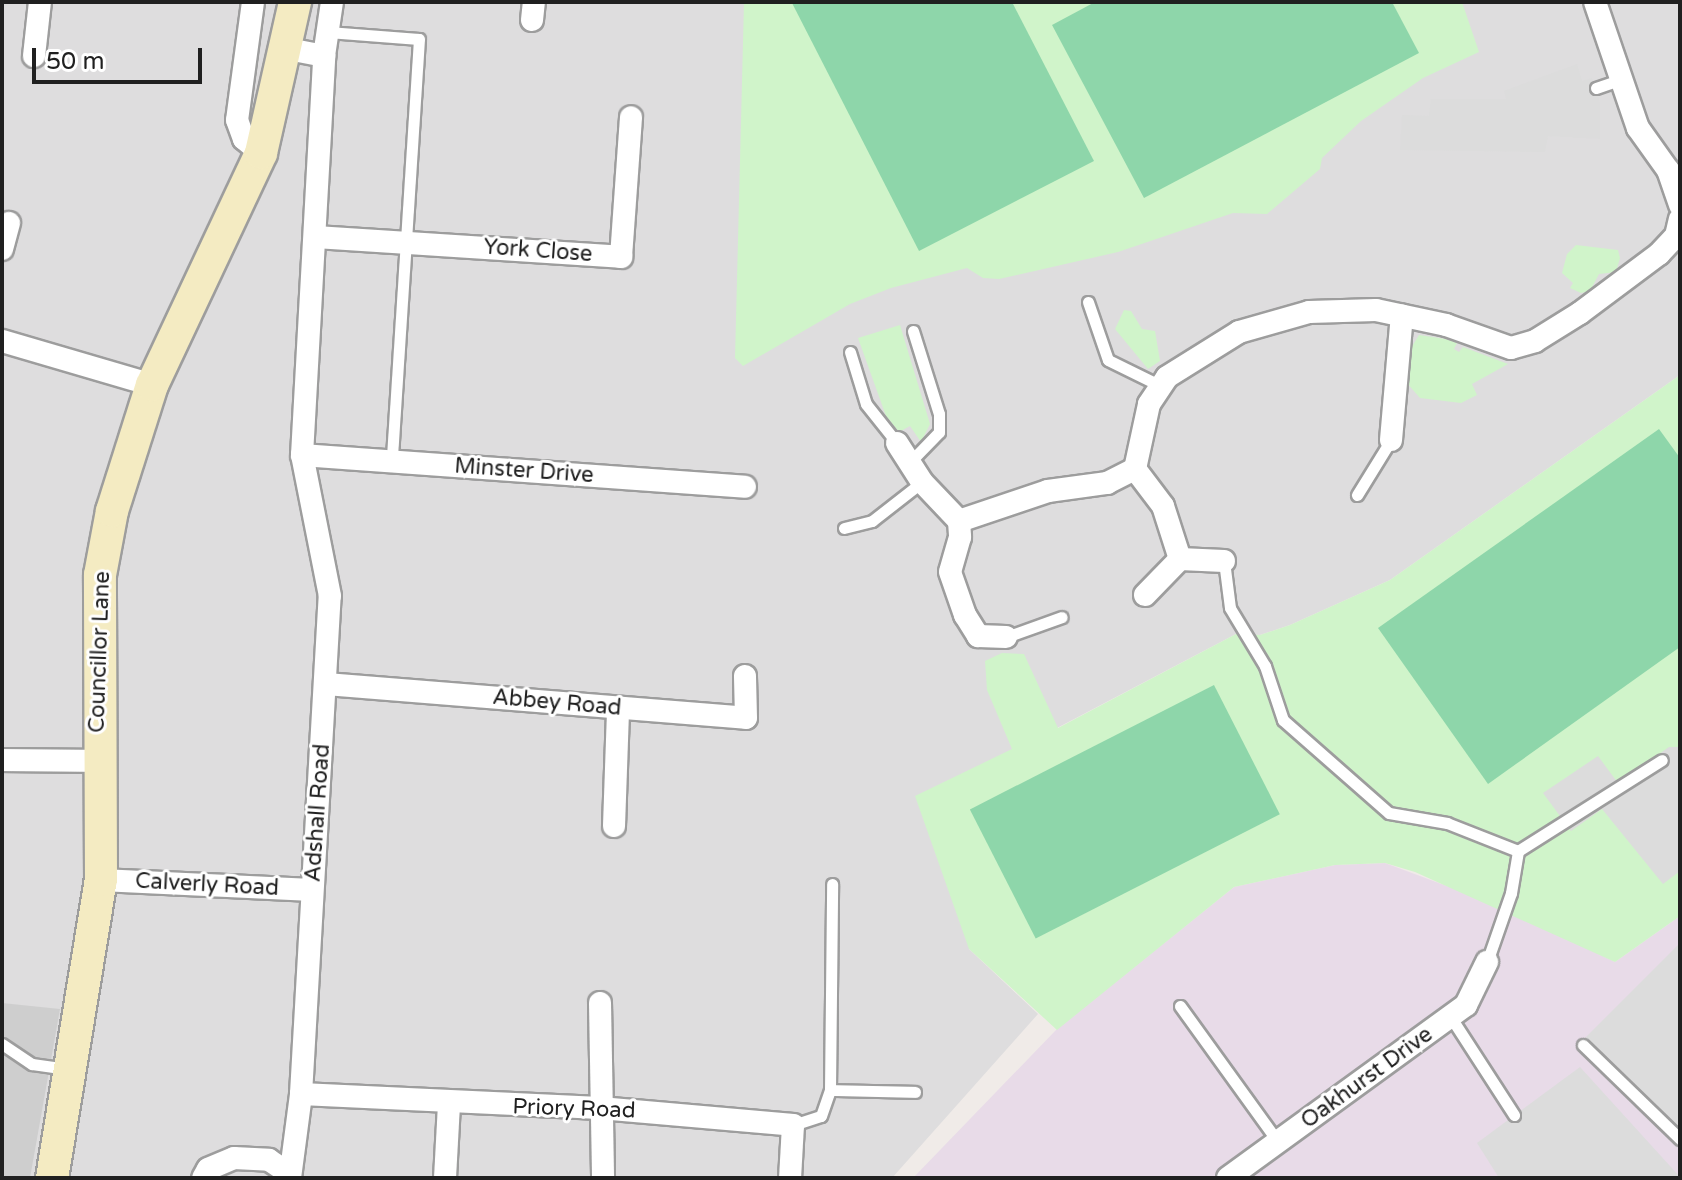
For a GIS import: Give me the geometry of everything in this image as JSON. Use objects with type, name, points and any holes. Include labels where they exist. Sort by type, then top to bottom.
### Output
[{"type":"street","points":[[34,56],[40,2]]},
{"type":"street","points":[[253,2],[237,120],[244,139],[261,153]]},
{"type":"street","name":"Councillor Lane","points":[[52,1178],[101,880],[98,761],[100,575],[112,511],[152,385],[261,153],[288,49],[295,2]]},
{"type":"street","points":[[302,455],[324,56],[332,2]]},
{"type":"street","points":[[1595,2],[1638,128],[1668,170],[1680,205]]},
{"type":"street","points":[[288,49],[324,56]]},
{"type":"street","name":"York Close","points":[[315,237],[621,257],[631,117]]},
{"type":"street","points":[[1180,559],[1163,506],[1135,469],[1149,404],[1161,386],[1208,349],[1268,320],[1349,309],[1402,315],[1511,348],[1535,341],[1659,254],[1676,236],[1680,219]]},
{"type":"street","points":[[2,249],[9,223]]},
{"type":"street","points":[[1391,440],[1402,315]]},
{"type":"street","points":[[2,341],[152,385]]},
{"type":"street","points":[[897,443],[922,482],[959,521],[960,537],[950,572],[965,615],[978,636],[1006,637]]},
{"type":"street","name":"Minster Drive","points":[[302,455],[745,487]]},
{"type":"street","name":"Adshall Road","points":[[203,1178],[208,1169],[234,1158],[269,1160],[290,1176],[301,1094],[330,596],[302,455]]},
{"type":"street","points":[[959,521],[1048,491],[1107,483],[1135,469]]},
{"type":"street","points":[[1145,595],[1180,559],[1224,561]]},
{"type":"street","name":"Abbey Road","points":[[326,684],[746,718],[745,676]]},
{"type":"street","points":[[614,826],[618,710]]},
{"type":"street","points":[[2,760],[98,761]]},
{"type":"street","name":"Calverly Road","points":[[101,880],[312,890]]},
{"type":"street","name":"Oakhurst Drive","points":[[1228,1178],[1466,1005],[1487,962]]},
{"type":"street","points":[[600,1003],[603,1178]]},
{"type":"street","name":"Priory Road","points":[[301,1094],[449,1105],[600,1108],[793,1125]]},
{"type":"street","points":[[445,1178],[449,1105]]},
{"type":"street","points":[[790,1178],[793,1125]]},
{"type":"lane","points":[[328,32],[419,39],[403,243],[392,461]]},
{"type":"lane","points":[[1596,88],[1622,79]]},
{"type":"lane","points":[[1088,302],[1108,360],[1161,386]]},
{"type":"lane","points":[[909,463],[939,432],[939,414],[913,331]]},
{"type":"lane","points":[[850,352],[866,404],[897,443]]},
{"type":"lane","points":[[1357,495],[1391,440]]},
{"type":"lane","points":[[844,528],[872,521],[922,482]]},
{"type":"lane","points":[[1224,561],[1230,608],[1265,666],[1273,698],[1293,733],[1328,756],[1389,813],[1447,823],[1518,851]]},
{"type":"lane","points":[[1006,637],[1062,617]]},
{"type":"lane","points":[[1487,962],[1511,893],[1518,851],[1662,760]]},
{"type":"lane","points":[[793,1125],[821,1116],[830,1090],[832,884]]},
{"type":"lane","points":[[1180,1006],[1278,1143]]},
{"type":"lane","points":[[1450,1016],[1514,1115]]},
{"type":"lane","points":[[2,1044],[32,1064],[70,1069]]},
{"type":"lane","points":[[1583,1045],[1680,1139]]},
{"type":"lane","points":[[830,1090],[915,1092]]},
{"type":"shaded area","points":[[2,2],[1680,2],[1680,375],[1390,580],[1290,625],[1260,635],[1236,634],[1057,728],[969,949],[1038,1014],[892,1178],[2,1178]]},
{"type":"shaded area","points":[[1577,64],[1582,81],[1592,78],[1600,103],[1600,139],[1548,136],[1545,152],[1400,150],[1402,115],[1429,116],[1431,99],[1506,99],[1504,91]]},
{"type":"shaded area","points":[[1669,747],[1680,747],[1680,871],[1663,884],[1602,809],[1571,831],[1543,793],[1598,756],[1618,783]]},
{"type":"shaded area","points":[[1385,863],[1506,908],[1615,962],[1680,916],[1680,1178],[913,1178],[1056,1030],[1234,887],[1335,865]]},
{"type":"shaded area","points":[[1680,943],[1680,1148],[1578,1045]]},
{"type":"shaded area","points":[[2,1003],[60,1009],[30,1178],[2,1178]]},
{"type":"shaded area","points":[[1580,1067],[1680,1178],[1499,1178],[1477,1143]]},
{"type":"green space","points":[[744,2],[1462,2],[1479,52],[1423,78],[1361,121],[1322,158],[1320,169],[1267,214],[1233,213],[1118,252],[999,279],[983,278],[967,268],[891,288],[850,304],[743,366],[735,358]]},
{"type":"green space","points":[[1012,2],[1094,161],[919,251],[792,3]]},
{"type":"green space","points":[[1095,2],[1392,2],[1419,53],[1144,198],[1052,25]]},
{"type":"green space","points":[[1576,245],[1618,250],[1620,258],[1616,272],[1599,274],[1590,291],[1581,293],[1570,288],[1573,283],[1562,273],[1567,254]]},
{"type":"green space","points":[[1124,310],[1131,311],[1142,329],[1155,331],[1160,361],[1148,369],[1115,329]]},
{"type":"green space","points":[[900,325],[930,424],[921,442],[910,426],[899,432],[886,416],[858,338]]},
{"type":"green space","points":[[1419,335],[1446,339],[1457,343],[1454,349],[1459,352],[1463,347],[1508,364],[1472,384],[1477,395],[1461,403],[1420,398],[1406,382],[1408,353]]},
{"type":"green space","points":[[1680,375],[1680,916],[1615,962],[1415,872],[1385,863],[1335,865],[1234,887],[1057,1030],[969,949],[915,796],[1012,749],[987,690],[985,661],[1002,653],[1024,654],[1058,728],[1236,634],[1260,635],[1290,625],[1390,580]]},
{"type":"green space","points":[[1659,429],[1680,458],[1680,647],[1488,784],[1378,628]]},
{"type":"green space","points":[[1214,685],[1280,814],[1036,939],[970,809]]}]
